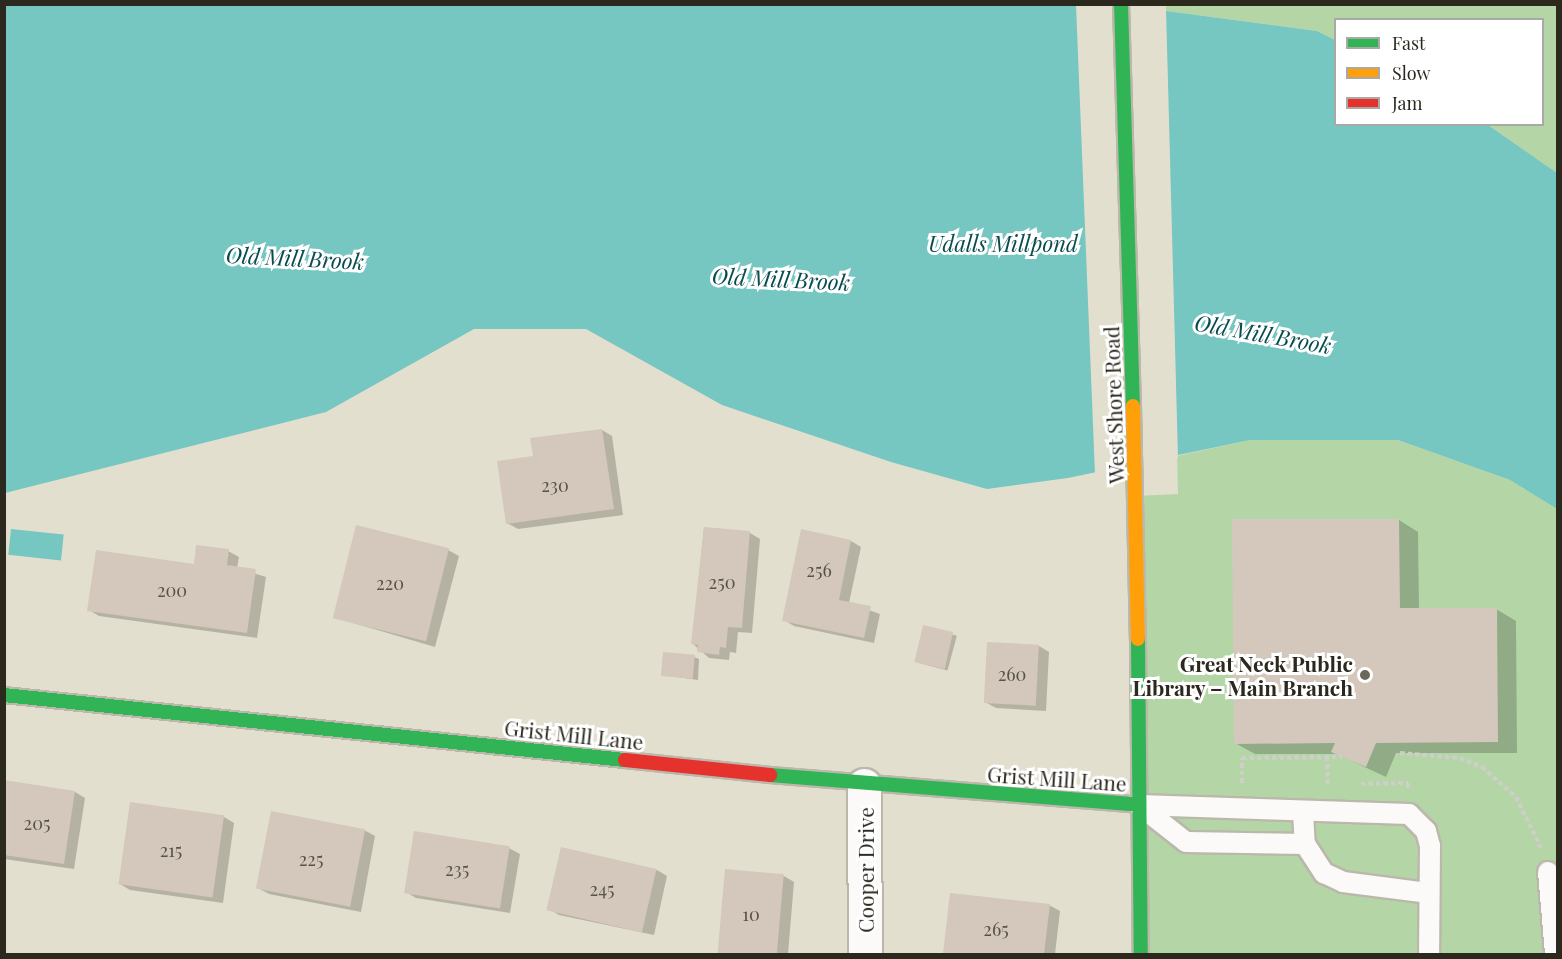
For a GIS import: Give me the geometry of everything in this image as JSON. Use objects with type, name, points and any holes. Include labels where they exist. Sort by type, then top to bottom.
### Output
[{"type":"street","name":"West Shore Road","points":[[1121,4],[1137,500],[1142,954]]},
{"type":"street","name":"Grist Mill Lane","points":[[4,695],[864,785],[1139,805]]},
{"type":"street","name":"Cooper Drive","points":[[864,785],[865,954]]},
{"type":"lane","points":[[1139,805],[1242,811],[1408,814],[1417,819],[1430,846],[1429,954]]},
{"type":"lane","points":[[1139,805],[1186,842],[1305,844]]},
{"type":"lane","points":[[1303,811],[1305,844],[1324,873],[1342,882],[1429,893]]},
{"type":"lane","points":[[1548,872],[1554,954]]},
{"type":"path","points":[[1400,753],[1460,758],[1500,780],[1531,823],[1548,872]]},
{"type":"path","points":[[1328,757],[1328,776]]},
{"type":"path","points":[[1242,811],[1242,758],[1342,757]]},
{"type":"green space","points":[[1166,5],[1557,5],[1557,173],[1489,126],[1544,126],[1544,18],[1334,18],[1334,40],[1317,31],[1166,11]]},
{"type":"green space","points":[[1250,440],[1398,440],[1510,480],[1557,509],[1557,954],[1144,954],[1136,496],[1178,494],[1177,456]]},
{"type":"water","name":"Udalls Millpond","points":[[5,5],[1144,5],[1166,11],[1317,31],[1334,40],[1334,126],[1489,126],[1557,173],[1557,509],[1510,480],[1398,440],[1250,440],[1068,478],[987,489],[891,462],[722,405],[586,329],[474,329],[326,412],[5,493]]},
{"type":"water","points":[[11,529],[64,535],[61,560],[8,555]]},
{"type":"pier","points":[[1154,4],[1166,8],[1178,458],[1095,475],[1076,5]]},
{"type":"building","points":[[602,429],[614,509],[506,524],[497,461],[533,456],[530,438]]},
{"type":"building","name":"Great Neck Public Library – Main Branch","points":[[1232,519],[1399,519],[1400,608],[1497,608],[1498,742],[1376,743],[1366,767],[1331,752],[1335,743],[1234,744]]},
{"type":"building","points":[[356,525],[449,548],[426,641],[333,618]]},
{"type":"building","points":[[704,527],[750,531],[742,628],[728,627],[726,648],[720,647],[719,655],[697,652],[698,645],[691,644]]},
{"type":"building","points":[[801,529],[851,540],[839,600],[871,606],[864,638],[782,621]]},
{"type":"building","points":[[196,545],[229,549],[227,565],[256,569],[247,633],[87,611],[96,550],[194,564]]},
{"type":"building","points":[[923,625],[953,632],[945,669],[914,662]]},
{"type":"building","points":[[987,642],[1039,645],[1036,706],[984,703]]},
{"type":"building","points":[[663,652],[695,655],[693,679],[661,676]]},
{"type":"building","points":[[4,780],[75,791],[64,864],[4,855]]},
{"type":"building","points":[[130,802],[224,815],[213,897],[118,884]]},
{"type":"building","points":[[271,811],[365,829],[350,907],[256,889]]},
{"type":"building","points":[[414,831],[510,846],[500,908],[404,893]]},
{"type":"building","points":[[561,847],[656,869],[642,932],[546,910]]},
{"type":"building","points":[[725,869],[784,874],[777,954],[718,954]]},
{"type":"building","points":[[950,893],[1050,904],[1044,954],[943,954]]},
{"type":"traffic: fast","points":[[1121,4],[1133,406]]},
{"type":"traffic: fast","points":[[1138,639],[1141,954]]},
{"type":"traffic: fast","points":[[4,695],[625,760]]},
{"type":"traffic: fast","points":[[770,775],[1139,805]]},
{"type":"traffic: slow","points":[[1133,406],[1138,639]]},
{"type":"traffic: jam","points":[[625,760],[770,775]]},
{"type":"place","name":"Great Neck Public Library – Main Branch","points":[[1365,675]]},
{"type":"water label","name":"Old Mill Brook","points":[[295,258]]},
{"type":"water label","name":"Old Mill Brook","points":[[781,279]]},
{"type":"water label","name":"Old Mill Brook","points":[[1263,334]]}]
